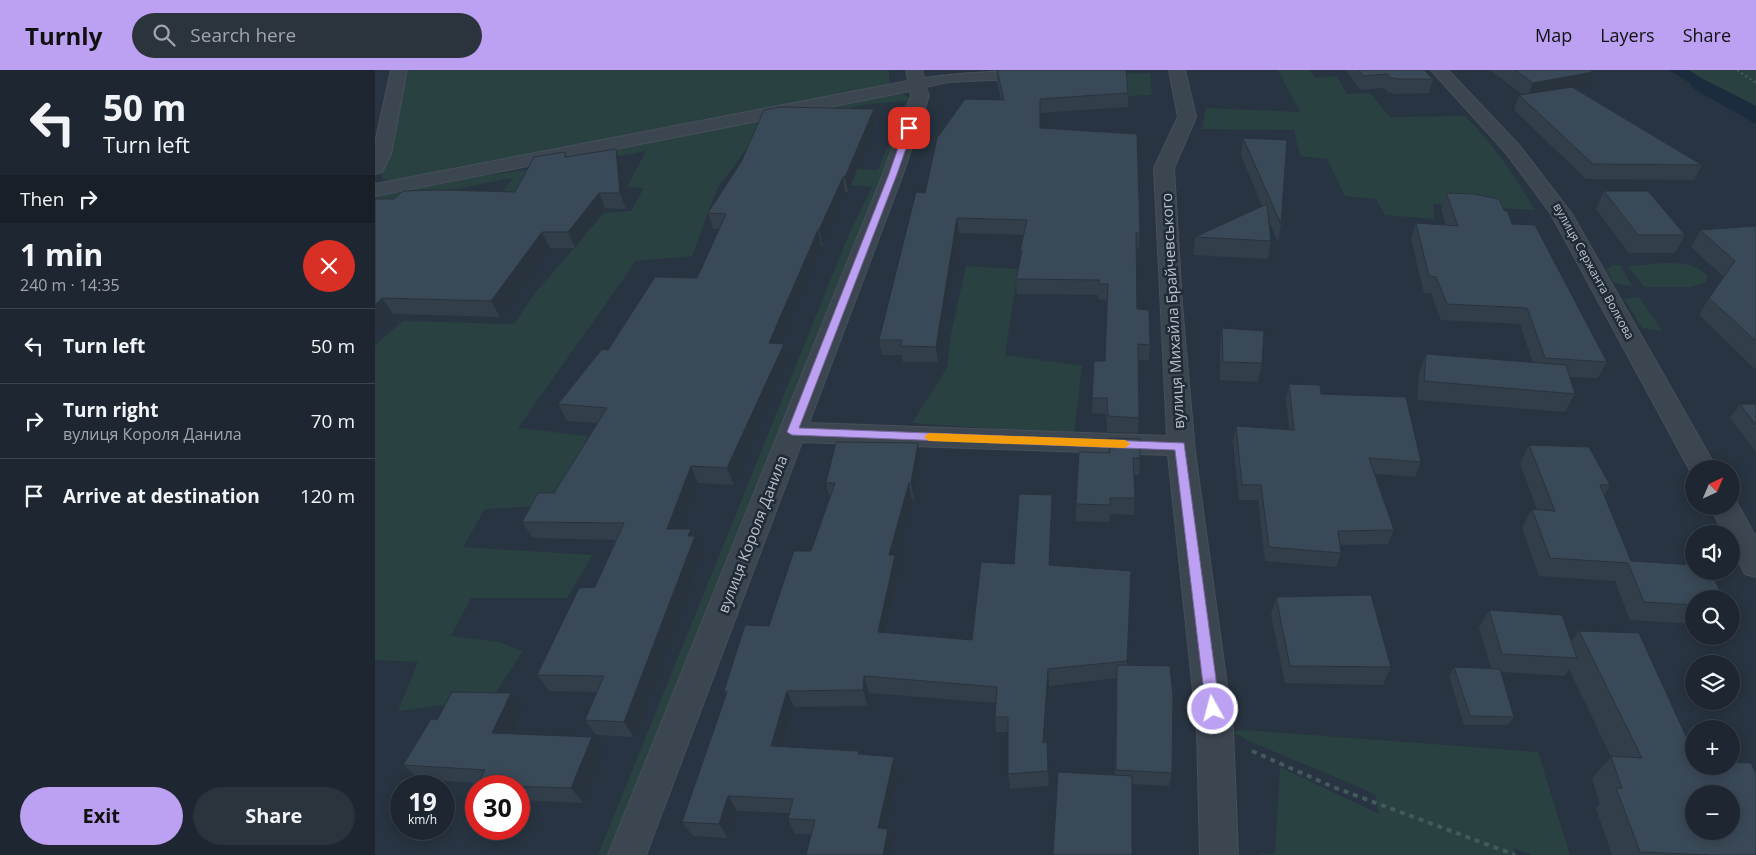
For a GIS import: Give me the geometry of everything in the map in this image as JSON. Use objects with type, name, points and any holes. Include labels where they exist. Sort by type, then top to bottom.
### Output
[{"type":"street","points":[[375,168],[382,154],[399,70]]},
{"type":"street","points":[[375,190],[916,77],[1097,70]]},
{"type":"street","name":"вулиця Михайла Брайчевського","points":[[1177,70],[1187,117],[1164,168],[1180,446],[1215,734],[1219,855]]},
{"type":"street","name":"вулиця Сержанта Волкова","points":[[1439,70],[1469,99],[1554,199],[1698,460]]},
{"type":"street","name":"вулиця Короля Данила","points":[[627,855],[893,174],[920,96],[916,77]]},
{"type":"street","points":[[792,432],[1180,446]]},
{"type":"street","points":[[1729,515],[1756,565]]},
{"type":"path","points":[[1737,70],[1756,83]]},
{"type":"path","points":[[1215,734],[1333,786],[1515,855]]},
{"type":"green space","points":[[409,70],[889,70],[889,85],[394,182],[384,179],[381,175]]},
{"type":"green space","points":[[1278,70],[1309,70],[1316,78],[1337,76],[1347,94],[1370,93],[1390,117],[1465,116],[1503,161],[1535,210],[1433,204],[1434,219],[1385,215],[1376,199],[1345,196],[1327,159],[1300,156],[1294,130],[1202,129],[1206,108],[1300,112]]},
{"type":"green space","points":[[1689,70],[1756,70],[1756,106],[1701,78]]},
{"type":"green space","points":[[1150,73],[1152,95],[1125,96],[1082,75]]},
{"type":"green space","points":[[903,94],[913,100],[619,855],[598,855],[849,234],[872,187],[845,184],[798,167],[878,170],[906,101],[868,104],[764,126],[717,189],[692,256],[636,261],[518,428],[588,436],[562,486],[541,506],[485,509],[463,547],[593,555],[567,598],[471,598],[451,636],[499,642],[523,651],[492,698],[398,711],[418,662],[375,660],[375,345],[403,321],[514,324],[535,293],[604,213],[631,211],[644,188],[627,187],[646,151],[539,172],[452,256],[513,178],[375,205],[375,197],[487,175],[533,169],[546,162],[881,95]]},
{"type":"green space","points":[[1664,263],[1682,264],[1698,268],[1707,276],[1706,282],[1691,287],[1644,287],[1628,266]]},
{"type":"green space","points":[[1612,265],[1620,265],[1633,287],[1614,283],[1607,269]]},
{"type":"green space","points":[[966,266],[1018,269],[1005,355],[1082,366],[1074,434],[912,423],[947,368],[951,334]]},
{"type":"green space","points":[[1639,297],[1662,331],[1642,328],[1624,299]]},
{"type":"green space","points":[[1245,730],[1538,752],[1570,855],[1532,855],[1514,848],[1516,855],[1256,855],[1275,853],[1280,767],[1379,814],[1375,794],[1247,740],[1233,732]]},
{"type":"water","points":[[1669,70],[1689,70],[1756,106],[1756,124],[1694,89],[1690,83]]},
{"type":"building","points":[[997,70],[1126,70],[1128,93],[1040,99],[1040,128],[1137,134],[1140,233],[1136,233],[1137,309],[1149,310],[1150,345],[1138,344],[1139,418],[1108,416],[1107,398],[1092,398],[1094,361],[1105,361],[1108,284],[1099,284],[1099,280],[1016,279],[1027,220],[957,218],[936,347],[901,346],[902,340],[879,340],[916,192],[925,193],[937,138],[965,99],[1004,100]]},
{"type":"building","points":[[1359,70],[1424,70],[1433,79],[1399,79],[1391,78],[1387,74],[1363,76]]},
{"type":"building","points":[[1515,70],[1590,70],[1593,72],[1533,83]]},
{"type":"building","points":[[1572,87],[1702,165],[1593,164],[1519,95]]},
{"type":"building","points":[[780,107],[874,109],[845,177],[843,177],[818,230],[769,343],[784,344],[727,468],[691,466],[667,529],[691,529],[688,536],[695,536],[624,722],[585,720],[604,676],[537,675],[579,588],[595,587],[624,523],[522,522],[538,493],[554,493],[607,408],[558,404],[602,349],[608,350],[655,277],[697,278],[726,214],[708,213],[741,162],[764,110]]},
{"type":"building","points":[[1243,138],[1287,140],[1281,224]]},
{"type":"building","points":[[616,149],[620,193],[599,193],[568,232],[542,232],[491,301],[382,298],[375,305],[375,199],[394,199],[403,191],[515,192],[534,157],[565,152],[565,157]]},
{"type":"building","points":[[1604,191],[1648,191],[1685,235],[1638,235]]},
{"type":"building","points":[[1446,193],[1474,194],[1499,199],[1504,210],[1508,212],[1512,224],[1535,225],[1607,362],[1545,358],[1527,308],[1447,304],[1436,277],[1429,276],[1416,223],[1458,226]]},
{"type":"building","points":[[1267,204],[1271,241],[1195,237]]},
{"type":"building","points":[[1756,226],[1756,341],[1709,298],[1735,261],[1700,230]]},
{"type":"building","points":[[1222,328],[1264,331],[1262,363],[1223,362]]},
{"type":"building","points":[[1426,354],[1566,365],[1575,394],[1424,381]]},
{"type":"building","points":[[1289,384],[1320,385],[1321,394],[1406,397],[1421,462],[1369,458],[1394,530],[1338,531],[1341,553],[1269,547],[1261,485],[1242,485],[1236,426],[1294,430]]},
{"type":"building","points":[[1740,404],[1756,404],[1756,425]]},
{"type":"building","points":[[1109,438],[1140,439],[1140,458],[1133,458],[1135,498],[1110,498],[1110,505],[1076,504],[1079,452],[1110,453]]},
{"type":"building","points":[[836,442],[918,443],[911,483],[909,483],[889,555],[895,555],[878,632],[972,640],[981,562],[1014,564],[1019,494],[1052,495],[1049,565],[1131,571],[1127,661],[1048,669],[1043,743],[1047,742],[1048,771],[1008,774],[1008,717],[995,717],[997,687],[864,676],[863,690],[787,691],[771,746],[859,751],[858,754],[894,757],[878,828],[888,829],[883,855],[806,855],[815,820],[788,819],[793,799],[728,796],[719,824],[682,822],[727,692],[724,691],[745,625],[769,626],[794,551],[811,551],[835,483],[826,483]]},
{"type":"building","points":[[1529,445],[1589,447],[1610,485],[1600,485],[1631,561],[1685,564],[1685,580],[1714,580],[1720,590],[1685,590],[1685,604],[1644,602],[1628,563],[1550,558],[1532,509],[1555,511]]},
{"type":"building","points":[[1371,595],[1391,667],[1290,666],[1276,597]]},
{"type":"building","points":[[1489,610],[1562,615],[1577,658],[1502,654]]},
{"type":"building","points":[[1579,631],[1639,633],[1685,734],[1685,775],[1740,775],[1740,762],[1751,763],[1756,773],[1756,855],[1640,852],[1616,788],[1622,788],[1611,756],[1642,758]]},
{"type":"building","points":[[1117,665],[1170,666],[1173,696],[1172,773],[1116,770]]},
{"type":"building","points":[[1454,667],[1500,669],[1514,717],[1470,716]]},
{"type":"building","points":[[452,692],[511,693],[492,733],[592,737],[571,788],[530,787],[530,775],[482,775],[485,770],[403,765],[431,719],[437,720]]},
{"type":"building","points":[[1058,772],[1132,776],[1132,855],[1053,855]]},
{"type":"slow traffic","points":[[929,437],[1125,444]]},
{"type":"route","points":[[909,128],[893,174],[792,432],[1180,446],[1213,709]]}]
